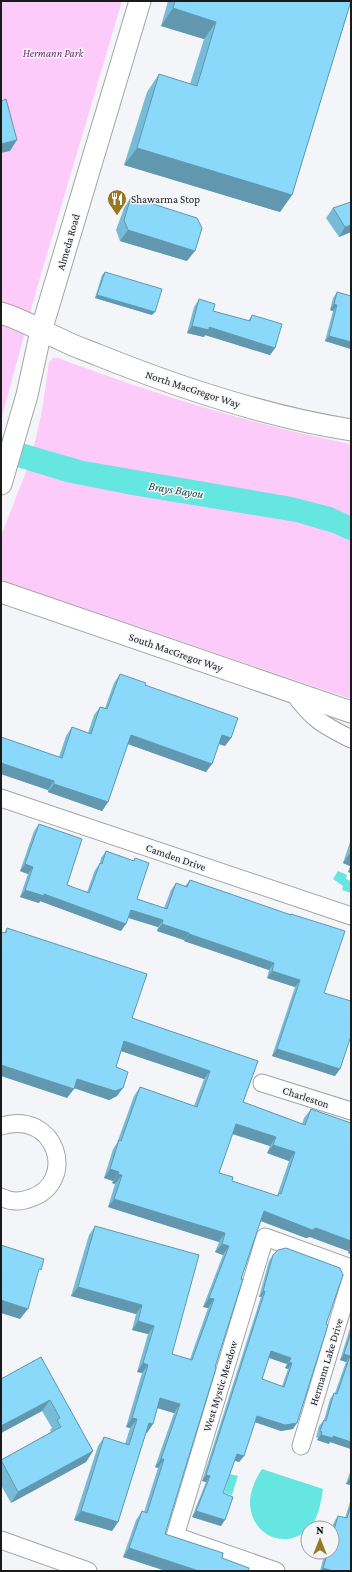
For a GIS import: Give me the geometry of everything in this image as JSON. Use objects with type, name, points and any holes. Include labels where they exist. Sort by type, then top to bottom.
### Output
[{"type":"main road","name":"Almeda Road","points":[[1,484],[27,395],[41,330],[140,1]]},
{"type":"main road","name":"North MacGregor Way","points":[[1,313],[15,317],[63,341],[141,372],[200,393],[272,414],[351,430]]},
{"type":"main road","name":"South MacGregor Way","points":[[1,592],[351,712]]},
{"type":"street","points":[[293,692],[306,711],[326,727],[351,739]]},
{"type":"street","name":"Camden Drive","points":[[1,798],[351,916]]},
{"type":"street","name":"Charleston","points":[[262,1083],[351,1111]]},
{"type":"street","points":[[1,1126],[12,1123],[25,1123],[38,1128],[51,1141],[57,1157],[56,1169],[52,1180],[45,1190],[36,1196],[15,1201],[1,1197]]},
{"type":"street","name":"West Mystic Meadow","points":[[256,1568],[175,1536],[265,1237],[351,1268]]},
{"type":"street","name":"Hermann Lake Drive","points":[[301,1446],[351,1279]]},
{"type":"street","points":[[1,1540],[88,1571]]},
{"type":"street","points":[[256,1568],[276,1571]]},
{"type":"green space","name":"Hermann Park","points":[[1,1],[122,1],[37,288],[1,420]]},
{"type":"green space","points":[[53,358],[58,358],[130,384],[203,407],[276,427],[351,444],[351,699],[1,580],[1,536],[31,459],[42,411],[49,362]]},
{"type":"water","name":"Brays Bayou","points":[[1,437],[84,461],[292,497],[331,507],[351,516],[351,541],[333,533],[296,522],[132,495],[66,482],[1,462]]},
{"type":"water","points":[[338,871],[347,875],[346,879],[351,881],[351,893],[342,890],[343,886],[333,879]]},
{"type":"water","points":[[262,1469],[323,1489],[315,1520],[300,1520],[300,1534],[291,1538],[281,1539],[262,1531],[251,1513],[250,1500],[251,1492]]},
{"type":"water","points":[[230,1474],[238,1476],[232,1495],[224,1493]]},
{"type":"building","points":[[175,1],[351,1],[292,195],[137,148],[159,74],[197,86],[216,22],[173,8]]},
{"type":"building","points":[[6,99],[17,140],[1,144],[1,101]]},
{"type":"building","points":[[131,197],[197,218],[202,228],[195,251],[128,230],[124,220]]},
{"type":"building","points":[[351,202],[351,225],[345,227],[333,208]]},
{"type":"building","points":[[105,272],[162,289],[155,312],[97,295]]},
{"type":"building","points":[[337,292],[351,296],[351,342],[329,336],[337,305],[334,304]]},
{"type":"building","points":[[199,299],[215,304],[213,311],[250,321],[252,315],[282,324],[275,348],[209,327],[209,330],[192,326]]},
{"type":"building","points":[[120,674],[146,683],[145,685],[238,718],[231,738],[222,735],[212,764],[131,735],[108,802],[54,784],[54,781],[1,763],[1,737],[62,758],[72,727],[91,734],[100,707],[107,709]]},
{"type":"building","points":[[39,824],[82,839],[67,885],[89,893],[106,851],[134,861],[135,858],[149,863],[137,899],[167,909],[176,883],[187,887],[190,880],[291,915],[345,931],[324,993],[351,1001],[351,1036],[340,1069],[277,1049],[300,980],[272,971],[274,963],[162,924],[163,920],[131,910],[126,924],[44,894],[44,896],[25,890],[33,867],[25,864]]},
{"type":"building","points":[[7,928],[147,974],[132,1018],[258,1061],[243,1102],[305,1125],[311,1109],[351,1123],[351,1241],[316,1228],[312,1230],[264,1211],[241,1279],[243,1279],[165,1534],[223,1553],[222,1558],[249,1568],[248,1571],[199,1571],[129,1548],[142,1511],[147,1513],[164,1459],[161,1459],[180,1404],[160,1398],[153,1424],[149,1423],[118,1522],[81,1511],[104,1437],[129,1445],[137,1419],[132,1418],[148,1365],[143,1363],[154,1326],[138,1321],[142,1305],[78,1287],[95,1226],[199,1255],[172,1354],[192,1360],[214,1299],[209,1298],[229,1246],[222,1244],[225,1233],[114,1199],[122,1175],[118,1174],[119,1172],[110,1169],[119,1140],[121,1141],[140,1087],[197,1107],[210,1071],[124,1041],[116,1067],[128,1072],[123,1088],[115,1091],[77,1079],[74,1089],[1,1065],[1,932],[6,933]],"holes":[[[236,1124],[276,1137],[273,1145],[295,1152],[281,1194],[279,1193],[278,1196],[232,1181],[233,1177],[219,1173]]]},
{"type":"building","points":[[1,1245],[44,1259],[41,1270],[39,1269],[28,1309],[1,1300]]},
{"type":"building","points":[[286,1248],[340,1268],[343,1275],[326,1324],[328,1325],[297,1423],[285,1425],[257,1416],[244,1456],[237,1454],[223,1493],[233,1497],[225,1520],[196,1511],[210,1476],[206,1475],[265,1291],[263,1291],[273,1255],[278,1250]],"holes":[[[271,1351],[291,1358],[289,1362],[292,1363],[284,1387],[262,1379]]]},
{"type":"building","points":[[351,1332],[351,1442],[333,1436],[333,1438],[321,1435],[322,1432],[320,1431],[324,1420],[326,1421],[334,1393],[337,1394],[350,1356],[344,1354]]},
{"type":"building","points":[[41,1357],[93,1451],[18,1492],[1,1460],[61,1427],[57,1420],[60,1418],[50,1400],[1,1426],[1,1379]]},
{"type":"building","points":[[351,1505],[351,1571],[333,1571],[323,1568],[326,1560],[340,1560],[340,1520],[337,1520],[338,1516],[347,1518]]},
{"type":"place","name":"Shawarma Stop","points":[[117,216]]}]
